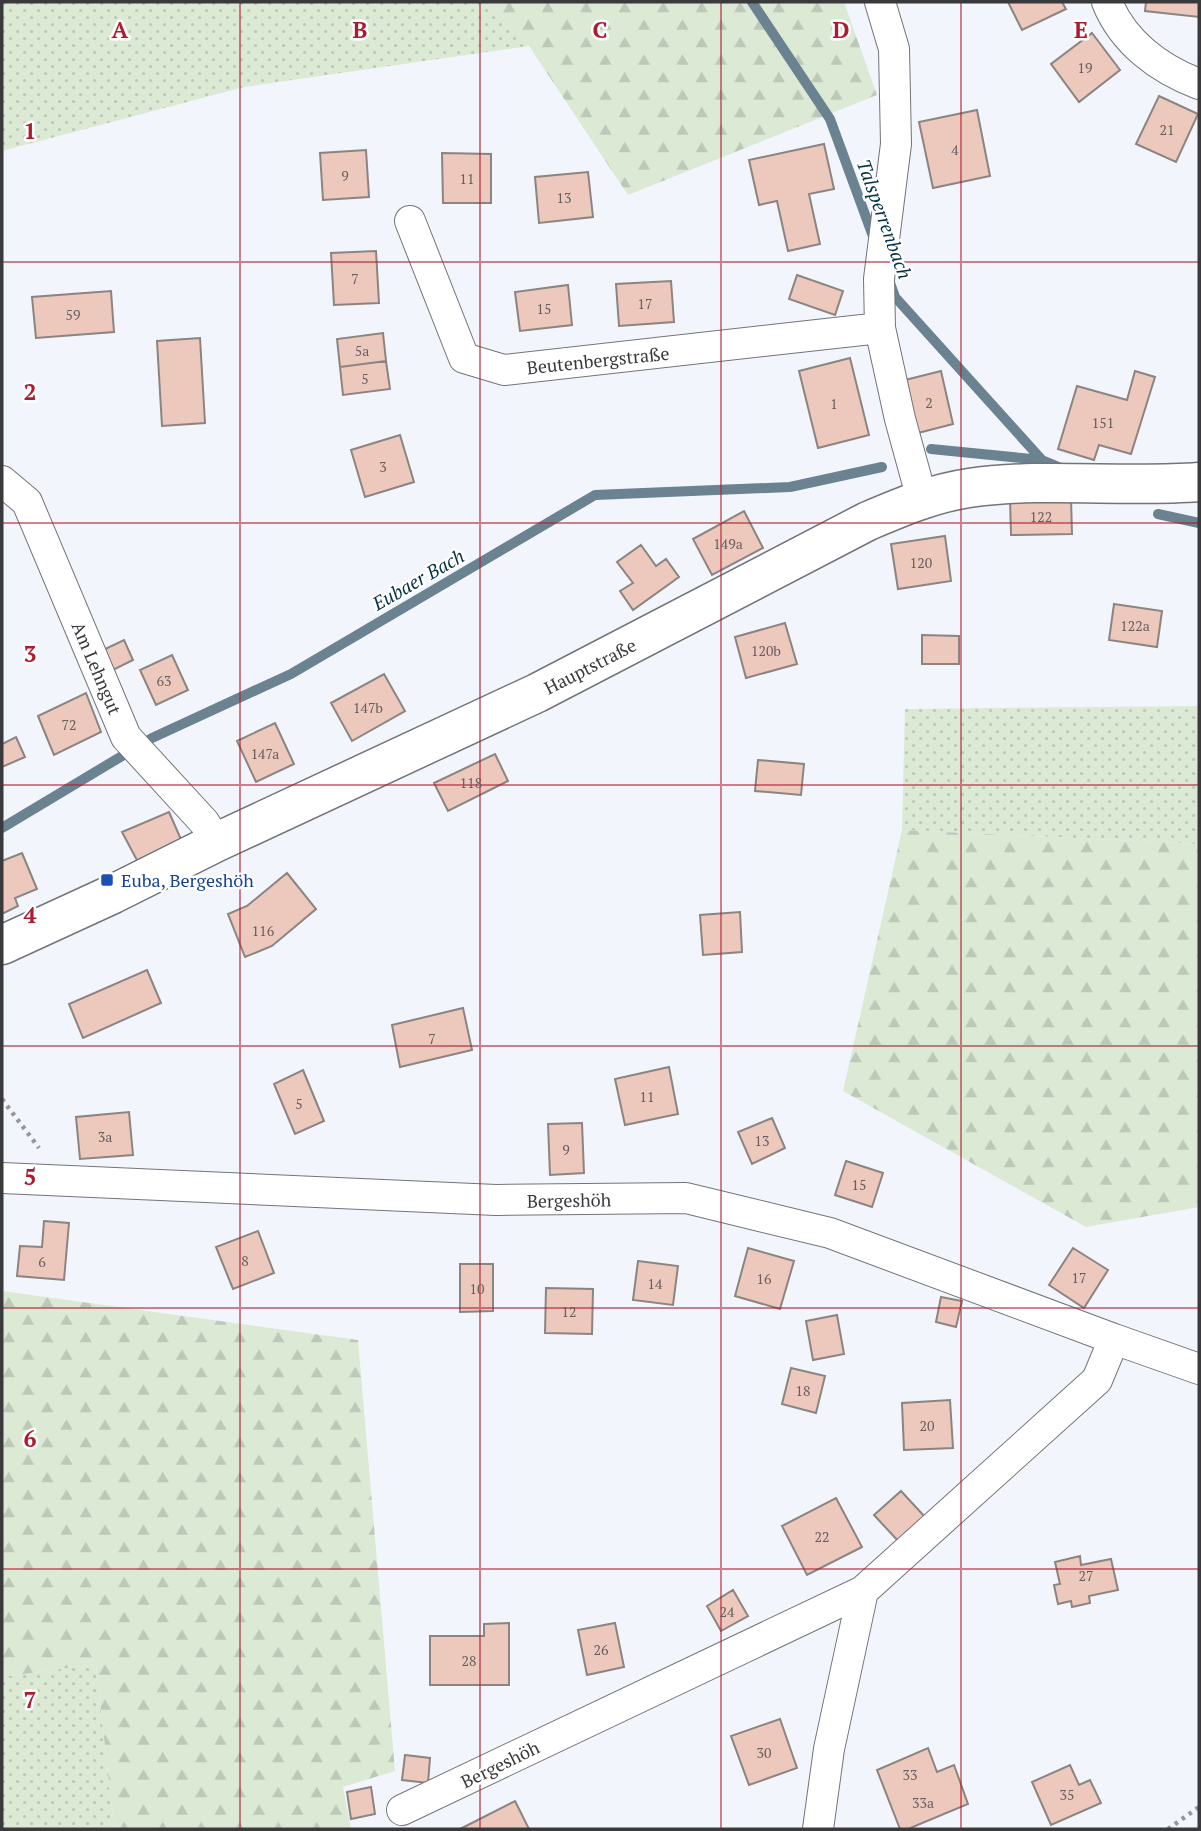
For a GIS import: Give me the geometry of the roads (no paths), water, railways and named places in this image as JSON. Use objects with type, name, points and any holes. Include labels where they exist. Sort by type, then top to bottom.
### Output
[{"type":"street","points":[[880,2],[894,49],[896,144],[879,279],[880,328],[900,419],[922,499]]},
{"type":"street","points":[[1107,2],[1112,15],[1136,47],[1179,77],[1199,84]]},
{"type":"street","name":"Beutenbergstraße","points":[[410,221],[464,358],[504,370],[880,328]]},
{"type":"street","name":"Am Lehngut","points":[[2,481],[27,502],[127,737],[204,822],[217,842]]},
{"type":"street","name":"Hauptstraße","points":[[2,945],[537,693],[868,521],[922,499],[969,488],[1036,483],[1199,482]]},
{"type":"street","name":"Bergeshöh","points":[[2,1178],[496,1200],[685,1198],[830,1233],[1199,1369]]},
{"type":"street","name":"Bergeshöh","points":[[402,1810],[863,1591],[1097,1380],[1114,1339]]},
{"type":"street","points":[[818,1829],[829,1749],[863,1591]]},
{"type":"waterway","name":"Talsperrenbach","points":[[752,2],[830,119],[874,239]]},
{"type":"waterway","name":"Talsperrenbach","points":[[890,283],[895,297],[1042,460]]},
{"type":"waterway","name":"Eubaer Bach","points":[[931,449],[1042,460],[1061,468]]},
{"type":"waterway","name":"Eubaer Bach","points":[[2,828],[152,738],[291,674],[595,495],[790,487],[882,467]]},
{"type":"waterway","name":"Eubaer Bach","points":[[1158,514],[1199,523]]},
{"type":"place","name":"Euba, Bergeshöh","points":[[107,880]]}]
